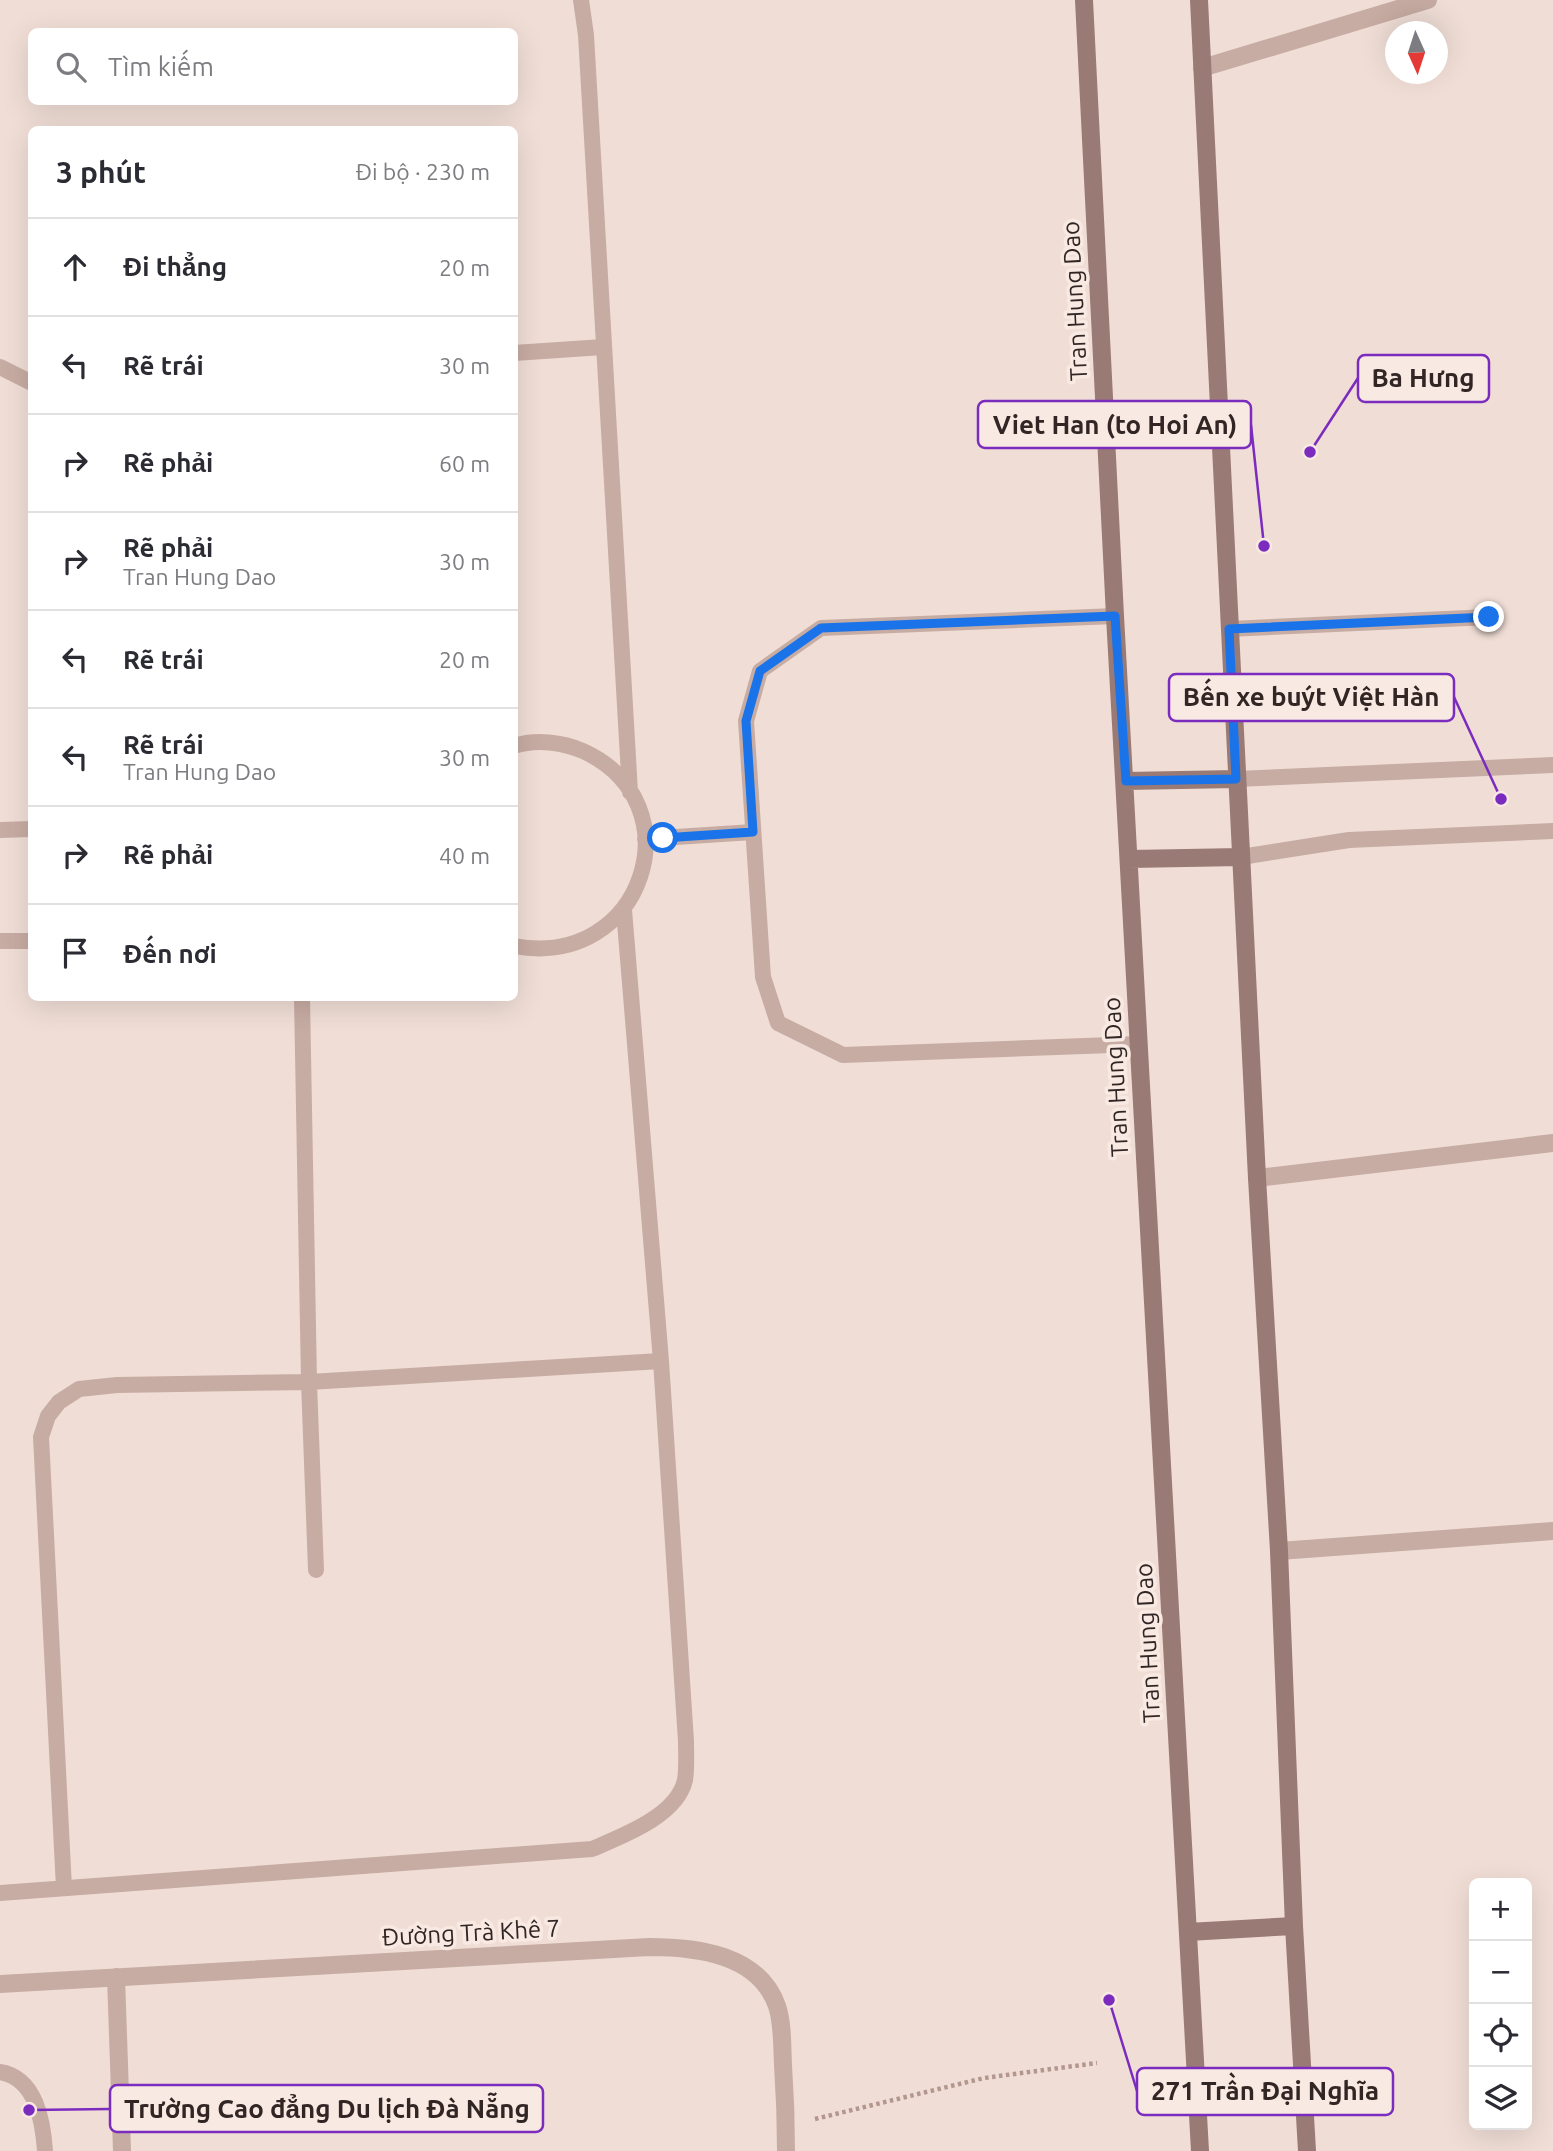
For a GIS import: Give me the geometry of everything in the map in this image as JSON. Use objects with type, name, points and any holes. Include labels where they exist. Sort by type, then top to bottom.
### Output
[{"type":"main road","name":"Tran Hung Dao","points":[[1084,0],[1115,616],[1200,2151]]},
{"type":"main road","points":[[1199,0],[1236,779],[1279,1551],[1294,1926],[1307,2151]]},
{"type":"main road","points":[[1126,781],[1236,779]]},
{"type":"main road","points":[[1130,859],[1241,857]]},
{"type":"main road","points":[[1188,1932],[1294,1926]]},
{"type":"street","points":[[1202,68],[1428,0]]},
{"type":"street","points":[[1257,1178],[1553,1143]]},
{"type":"street","points":[[1279,1551],[1553,1531]]},
{"type":"street","name":"Đường Trà Khê 7","points":[[0,1983],[649,1947],[678,1947],[713,1952],[743,1966],[765,1983],[777,2007],[786,2151]]},
{"type":"street","points":[[116,1977],[122,2151]]},
{"type":"lane","points":[[581,0],[587,48],[630,792]]},
{"type":"lane","points":[[518,353],[603,347]]},
{"type":"lane","points":[[0,368],[28,381]]},
{"type":"lane","points":[[1115,616],[821,628],[760,671],[746,721],[763,977],[778,1023],[843,1055],[1139,1044]]},
{"type":"lane","points":[[1229,629],[1489,617]]},
{"type":"lane","points":[[518,746],[547,743],[572,747],[605,765],[630,792],[641,814],[645,839],[644,864],[637,888],[624,910],[606,928],[584,941],[560,949],[535,950],[518,947]]},
{"type":"lane","points":[[1236,779],[1553,765]]},
{"type":"lane","points":[[0,830],[28,829]]},
{"type":"lane","points":[[1241,857],[1349,840],[1553,831]]},
{"type":"lane","points":[[645,839],[753,832]]},
{"type":"lane","points":[[0,1894],[592,1849],[633,1832],[665,1810],[685,1782],[686,1741],[662,1361],[624,910]]},
{"type":"lane","points":[[0,942],[28,941]]},
{"type":"lane","points":[[302,1001],[309,1382],[316,1570]]},
{"type":"lane","points":[[64,1888],[41,1437],[48,1416],[59,1402],[79,1389],[117,1385],[309,1382],[662,1361]]},
{"type":"lane","points":[[0,2072],[31,2091],[43,2121],[45,2151]]},
{"type":"path","points":[[786,2124],[835,2116],[984,2078],[1097,2063]]},
{"type":"place","name":"Ba Hưng","points":[[1310,452]]},
{"type":"place","name":"Viet Han (to Hoi An)","points":[[1264,546]]},
{"type":"place","name":"Bến xe buýt Việt Hàn","points":[[1501,799]]},
{"type":"place","name":"271 Trần Đại Nghĩa","points":[[1109,2000]]},
{"type":"place","name":"Trường Cao đẳng Du lịch Đà Nẵng","points":[[29,2110]]},
{"type":"route","points":[[663,838],[753,832],[746,721],[760,671],[821,628],[1115,616],[1126,781],[1236,779],[1229,629],[1489,617]]}]
